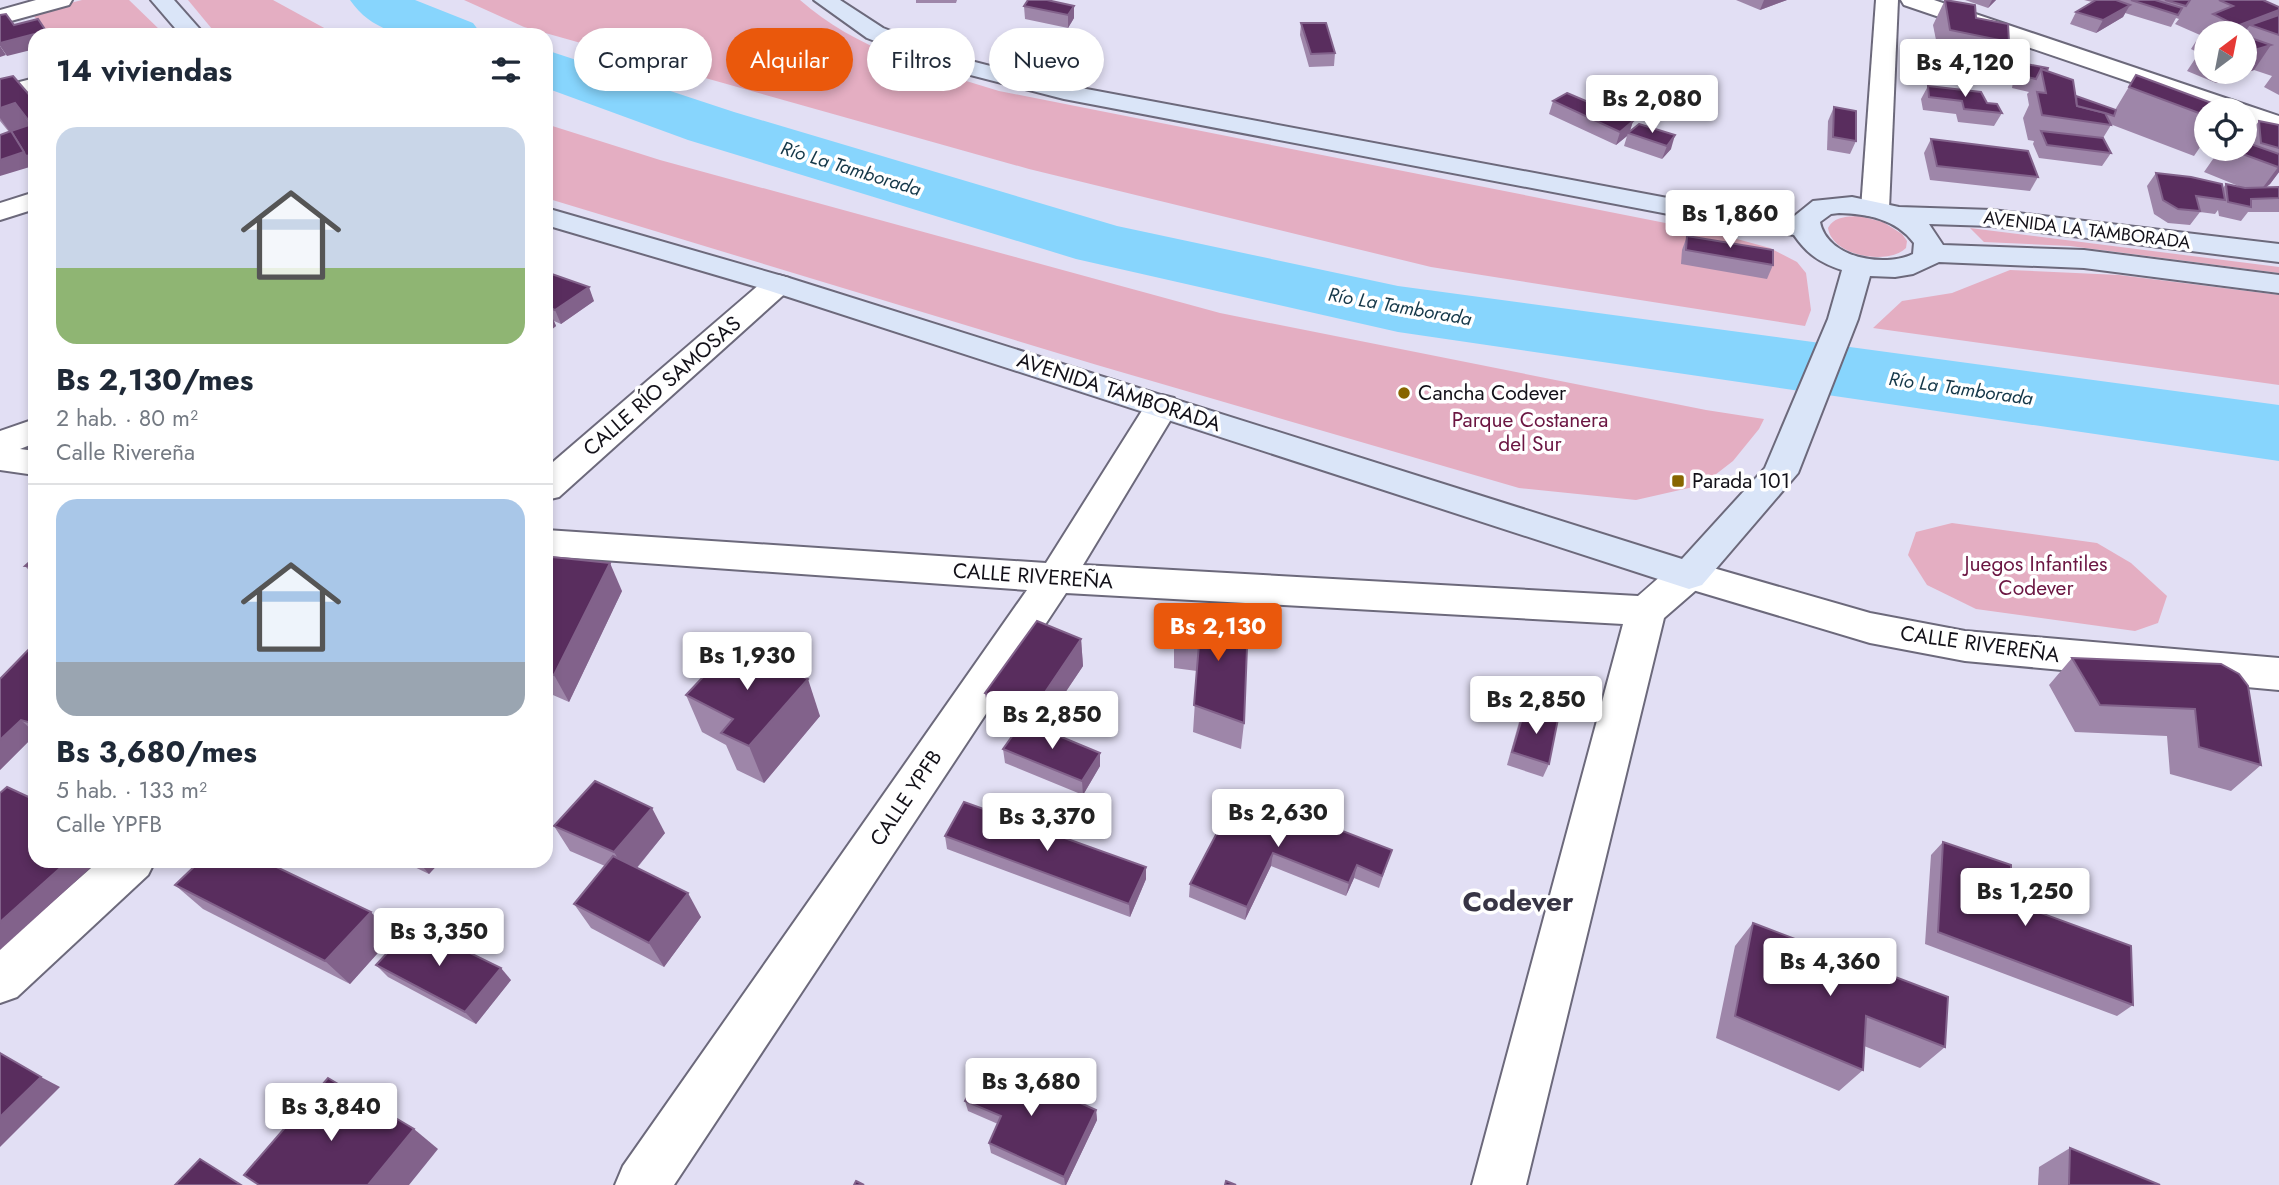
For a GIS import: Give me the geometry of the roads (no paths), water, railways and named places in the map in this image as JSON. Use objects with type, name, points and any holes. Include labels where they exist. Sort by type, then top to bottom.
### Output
[{"type":"main road","points":[[162,0],[187,28]]},
{"type":"main road","points":[[825,0],[875,33],[955,64],[1064,92],[1726,217],[1804,228],[1811,241],[1820,249],[1858,265],[1882,270],[1905,268],[1921,262],[1929,253],[1929,243],[1923,233],[1885,212]]},
{"type":"main road","name":"AVENIDA LA TAMBORADA","points":[[1804,228],[1805,219],[1823,207],[1856,205],[1885,212],[1992,218],[2279,253]]},
{"type":"main road","name":"AVENIDA TAMBORADA","points":[[553,218],[778,284],[1689,575]]},
{"type":"main road","name":"AVENIDA LA TAMBORADA","points":[[1929,253],[2084,259],[2279,284]]},
{"type":"main road","points":[[1689,575],[1780,473],[1843,319],[1858,265]]},
{"type":"street","points":[[0,17],[61,0]]},
{"type":"street","points":[[1885,212],[1887,0]]},
{"type":"street","points":[[1912,0],[2202,98]]},
{"type":"street","points":[[0,96],[28,87]]},
{"type":"street","points":[[2257,117],[2279,125]]},
{"type":"street","points":[[0,212],[28,202]]},
{"type":"street","name":"CALLE RÍO SAMOSAS","points":[[553,482],[778,284]]},
{"type":"street","name":"CALLE YPFB","points":[[642,1185],[1056,578],[1162,405]]},
{"type":"street","points":[[0,444],[28,432]]},
{"type":"street","points":[[0,458],[28,462]]},
{"type":"street","name":"CALLE RIVEREÑA","points":[[553,543],[1056,578],[1646,611]]},
{"type":"street","points":[[1499,1185],[1646,611],[1689,575]]},
{"type":"street","name":"CALLE RIVEREÑA","points":[[1689,575],[1870,628],[1965,646],[2279,674]]},
{"type":"street","points":[[0,980],[124,868]]},
{"type":"waterway","name":"Río La Tamborada","points":[[378,0],[403,17],[434,28]]},
{"type":"waterway","name":"Río La Tamborada","points":[[553,70],[711,126],[1102,244],[1398,309],[2279,433]]},
{"type":"place","name":"Cancha Codever","points":[[1404,393]]},
{"type":"place","name":"Parada 101","points":[[1678,481]]},
{"type":"district","name":"Codever","points":[[1518,901]]},
{"type":"park label","name":"Parque Costanera del Sur","points":[[1530,432]]},
{"type":"park label","name":"Juegos Infantiles Codever","points":[[2036,576]]}]
